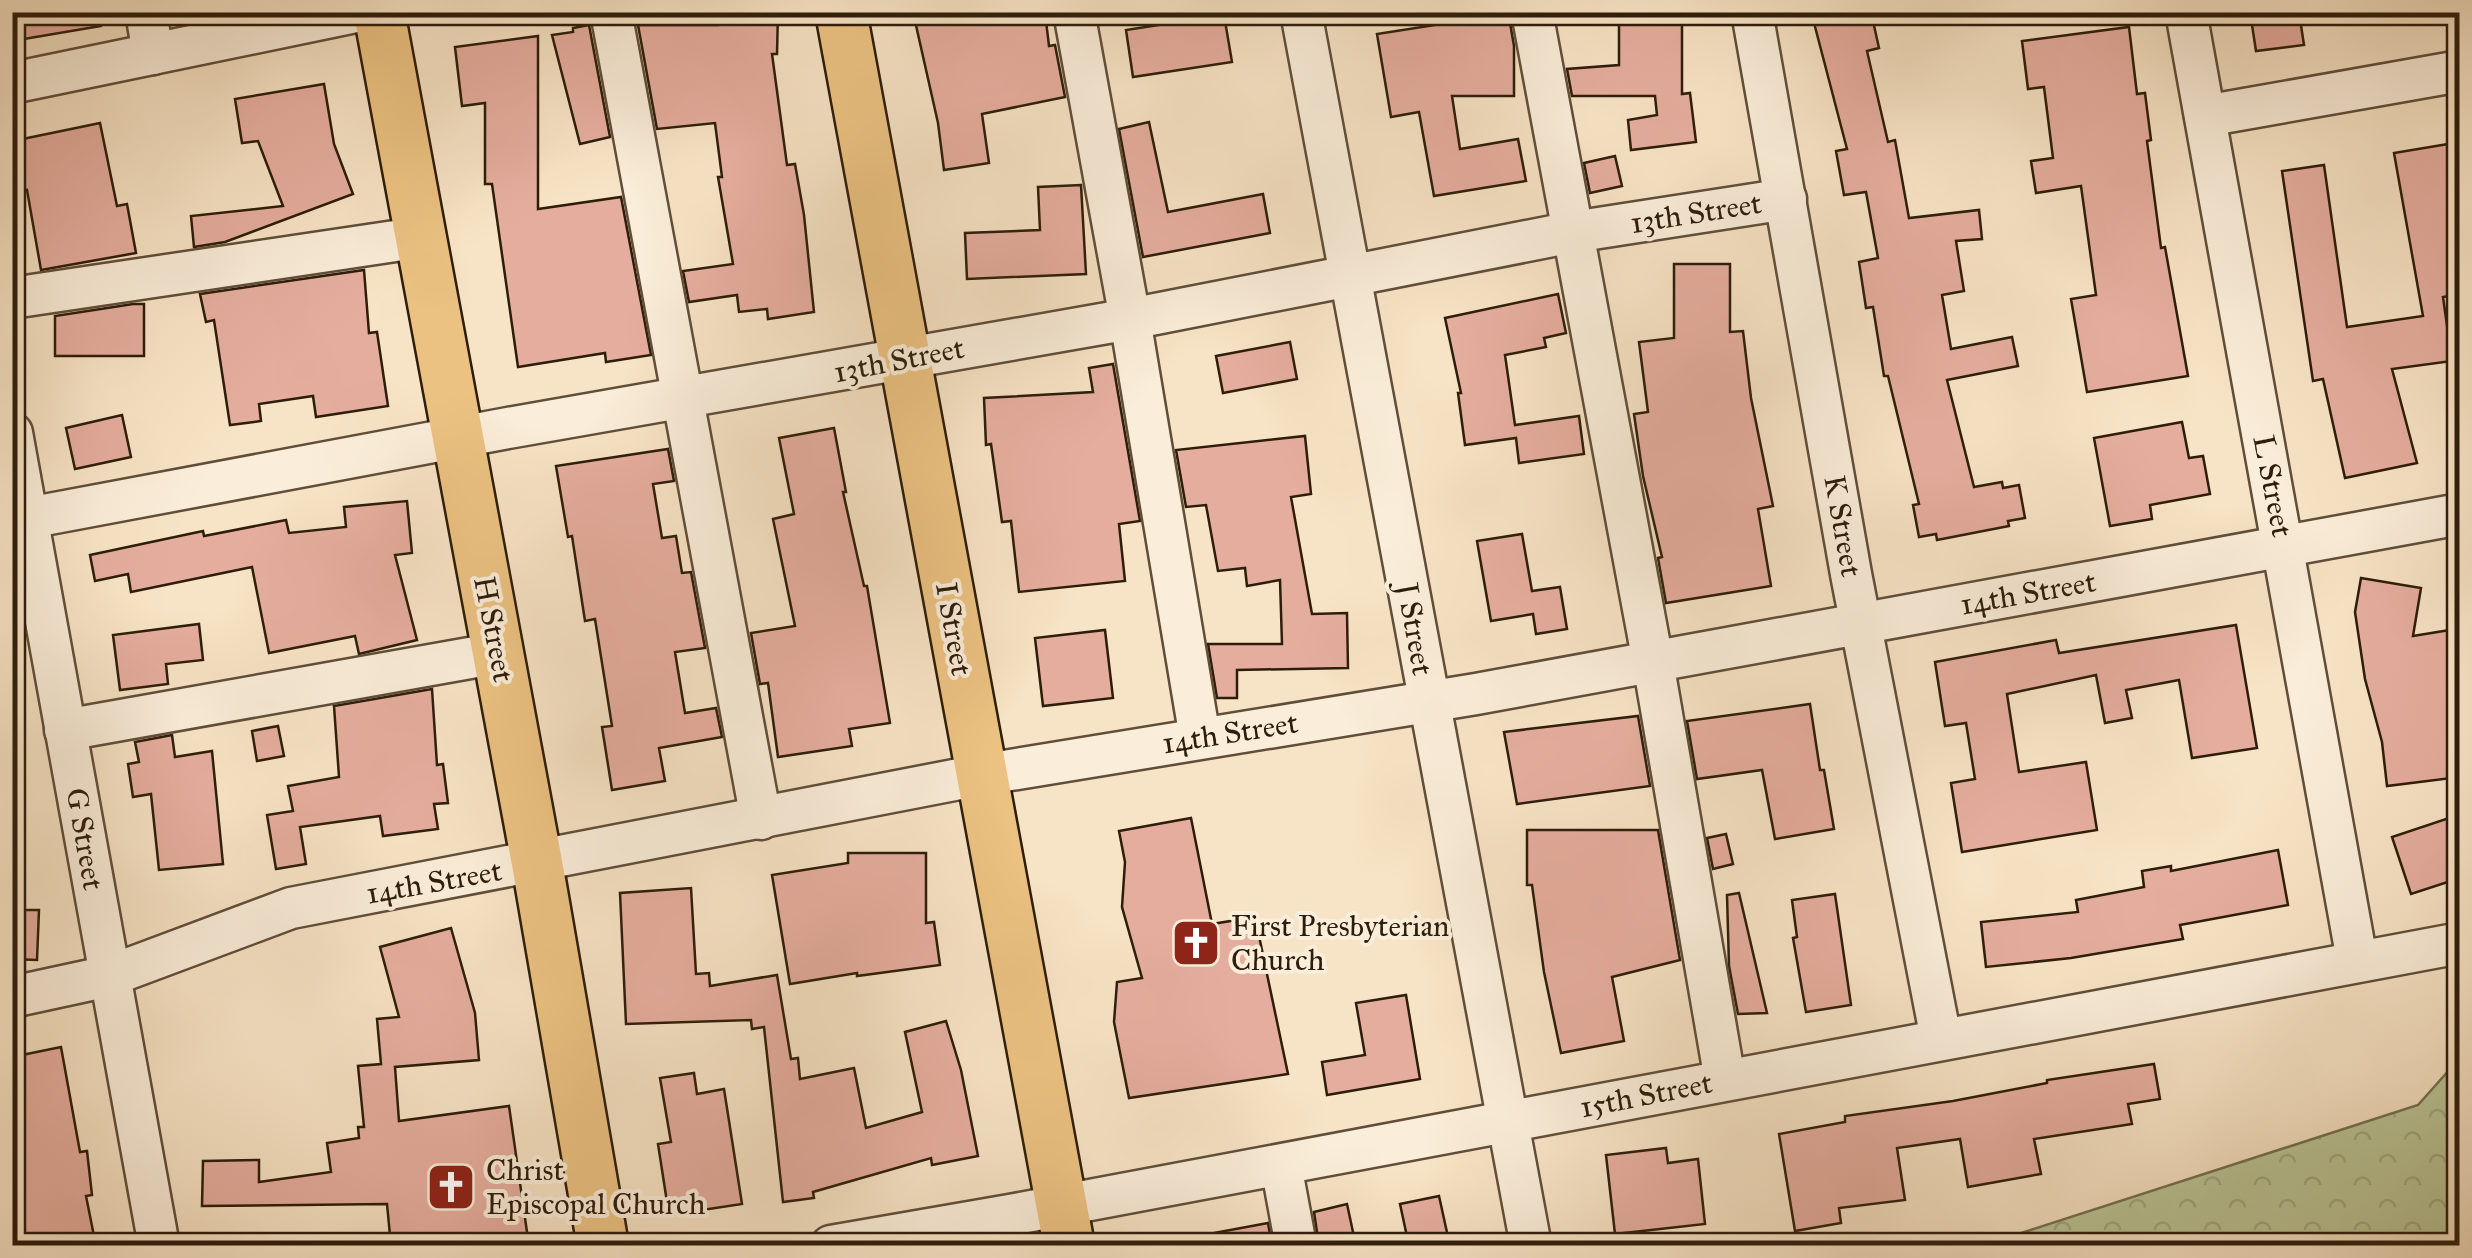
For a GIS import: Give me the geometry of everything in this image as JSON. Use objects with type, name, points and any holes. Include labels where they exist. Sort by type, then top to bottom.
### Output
[{"type":"main road","name":"H Street","points":[[380,12],[603,1246]]},
{"type":"main road","name":"I Street","points":[[841,12],[1065,1225]]},
{"type":"street","points":[[146,12],[153,54]]},
{"type":"street","points":[[12,84],[356,12]]},
{"type":"street","points":[[611,12],[761,819]]},
{"type":"street","points":[[1074,12],[1200,738]]},
{"type":"street","name":"J Street","points":[[1301,12],[1531,1246]]},
{"type":"street","points":[[1532,12],[1725,1080]]},
{"type":"street","name":"K Street","points":[[1752,12],[1861,624],[1941,1038]]},
{"type":"street","name":"L Street","points":[[2186,12],[2358,960]]},
{"type":"street","points":[[2205,116],[2460,71]]},
{"type":"street","name":"13th Street","points":[[20,520],[1130,319],[1572,232],[1786,199]]},
{"type":"street","points":[[12,298],[422,237]]},
{"type":"street","name":"G Street","points":[[12,433],[20,520],[65,730],[159,1246]]},
{"type":"street","name":"14th Street","points":[[12,997],[110,976],[291,908],[980,776],[1428,703],[2460,514]]},
{"type":"street","points":[[65,730],[498,653]]},
{"type":"street","name":"15th Street","points":[[832,1246],[1065,1225],[1281,1164],[2460,943]]},
{"type":"street","points":[[1281,1164],[1296,1246]]},
{"type":"green space","points":[[2459,1059],[2459,1245],[1984,1245],[2418,1105]]},
{"type":"building","points":[[12,12],[100,12],[101,26],[12,41]]},
{"type":"building","points":[[719,12],[778,12],[777,54],[772,54],[787,165],[795,164],[804,215],[814,312],[768,319],[767,309],[739,312],[737,295],[689,302],[683,271],[733,264],[718,177],[722,177],[715,123],[657,129],[638,25],[718,25]]},
{"type":"building","points":[[913,12],[1045,12],[1049,46],[1055,45],[1065,97],[982,114],[989,163],[944,170],[938,123]]},
{"type":"building","points":[[1871,12],[1879,48],[1867,51],[1888,142],[1895,140],[1909,218],[1979,210],[1982,239],[1956,241],[1964,291],[1942,295],[1951,349],[2012,337],[2018,366],[1947,380],[1974,487],[2002,482],[2003,488],[2019,485],[2025,518],[2008,521],[2009,526],[1937,540],[1936,534],[1919,537],[1913,505],[1919,504],[1888,376],[1884,376],[1873,307],[1866,308],[1859,262],[1878,258],[1866,192],[1844,195],[1836,151],[1847,149],[1813,19]]},
{"type":"building","points":[[2250,12],[2299,12],[2304,45],[2256,51]]},
{"type":"building","points":[[1619,13],[1682,13],[1682,94],[1690,93],[1696,142],[1631,150],[1628,120],[1657,115],[1655,96],[1572,96],[1567,69],[1619,65]]},
{"type":"building","points":[[1224,15],[1232,62],[1133,77],[1126,30]]},
{"type":"building","points":[[1509,17],[1514,46],[1514,96],[1452,96],[1460,149],[1518,139],[1526,181],[1434,196],[1419,112],[1391,117],[1377,34]]},
{"type":"building","points":[[589,25],[610,137],[580,144],[552,35]]},
{"type":"building","points":[[2129,27],[2137,94],[2145,93],[2161,248],[2165,247],[2188,376],[2087,392],[2071,299],[2096,295],[2081,186],[2036,193],[2031,161],[2053,158],[2044,87],[2028,89],[2022,41]]},
{"type":"building","points":[[538,36],[538,209],[621,197],[651,355],[606,362],[605,353],[518,367],[492,184],[485,184],[485,103],[462,106],[455,47]]},
{"type":"building","points":[[324,84],[334,144],[353,194],[225,242],[194,247],[191,216],[283,206],[258,141],[242,143],[235,99]]},
{"type":"building","points":[[1149,122],[1168,212],[1263,194],[1270,233],[1143,257],[1119,129]]},
{"type":"building","points":[[100,123],[117,206],[127,204],[136,253],[41,270],[27,190],[24,191],[13,141]]},
{"type":"building","points":[[2460,142],[2460,294],[2443,297],[2452,361],[2392,369],[2417,463],[2345,478],[2323,379],[2313,381],[2282,171],[2324,165],[2347,327],[2423,316],[2394,153]]},
{"type":"building","points":[[1615,156],[1622,186],[1590,193],[1584,163]]},
{"type":"building","points":[[1081,185],[1086,274],[967,279],[965,233],[1040,230],[1038,187]]},
{"type":"building","points":[[1674,264],[1730,264],[1730,332],[1743,331],[1751,398],[1773,506],[1758,509],[1771,586],[1666,603],[1658,558],[1662,557],[1643,476],[1634,414],[1648,412],[1639,342],[1674,338]]},
{"type":"building","points":[[364,270],[369,333],[377,332],[388,406],[316,417],[313,396],[259,404],[261,421],[230,425],[214,320],[206,322],[200,294]]},
{"type":"building","points":[[1558,294],[1566,333],[1544,338],[1546,347],[1505,355],[1515,425],[1579,416],[1584,454],[1519,463],[1516,438],[1465,445],[1461,393],[1445,318]]},
{"type":"building","points":[[144,304],[144,356],[55,356],[55,316]]},
{"type":"building","points":[[1290,342],[1297,379],[1223,393],[1216,356]]},
{"type":"building","points":[[1113,364],[1140,521],[1119,524],[1125,581],[1019,592],[1011,521],[1002,522],[991,444],[986,445],[984,398],[1093,392],[1089,368]]},
{"type":"building","points":[[122,415],[131,457],[75,469],[66,428]]},
{"type":"building","points":[[2182,422],[2189,458],[2203,456],[2210,494],[2150,505],[2152,519],[2110,526],[2094,438]]},
{"type":"building","points":[[834,428],[843,492],[867,586],[890,723],[849,729],[852,746],[778,757],[768,683],[760,684],[751,633],[795,626],[773,519],[794,514],[779,438]]},
{"type":"building","points":[[1305,436],[1311,494],[1291,497],[1312,614],[1347,613],[1348,668],[1237,670],[1237,698],[1217,698],[1208,644],[1282,644],[1280,580],[1247,586],[1245,568],[1218,571],[1206,505],[1186,507],[1176,450]]},
{"type":"building","points":[[668,449],[674,481],[653,484],[662,538],[676,536],[682,573],[691,572],[705,648],[675,652],[685,713],[716,708],[722,737],[659,748],[665,781],[612,790],[602,727],[612,726],[595,619],[585,621],[556,466]]},
{"type":"building","points":[[407,501],[412,553],[395,555],[417,640],[359,654],[355,636],[269,653],[252,567],[131,592],[128,574],[95,581],[90,555],[203,531],[204,536],[286,520],[289,533],[346,527],[344,507]]},
{"type":"building","points":[[1522,534],[1532,591],[1560,587],[1567,629],[1536,634],[1533,614],[1491,621],[1477,541]]},
{"type":"building","points":[[2361,578],[2421,588],[2413,636],[2456,629],[2460,655],[2460,777],[2387,786],[2382,742],[2365,679],[2355,612]]},
{"type":"building","points":[[199,624],[203,660],[166,664],[168,684],[120,690],[113,635]]},
{"type":"building","points":[[2236,625],[2257,748],[2192,758],[2179,680],[2126,690],[2132,718],[2105,723],[2096,675],[2007,694],[2019,772],[2086,762],[2097,830],[1962,852],[1951,783],[1975,779],[1966,723],[1945,726],[1935,662],[2056,640],[2059,653]]},
{"type":"building","points":[[1105,630],[1113,698],[1043,706],[1035,638]]},
{"type":"building","points":[[432,689],[437,765],[443,764],[448,803],[434,804],[438,829],[383,836],[380,816],[300,827],[306,864],[276,869],[267,815],[293,811],[288,786],[339,777],[334,706]]},
{"type":"building","points":[[1810,704],[1834,829],[1775,839],[1762,770],[1697,779],[1687,721]]},
{"type":"building","points":[[1638,716],[1650,786],[1517,804],[1504,732]]},
{"type":"building","points":[[278,726],[284,756],[257,761],[252,731]]},
{"type":"building","points":[[172,735],[175,757],[212,751],[223,864],[159,870],[151,794],[133,797],[128,764],[139,762],[135,742]]},
{"type":"building","points":[[2452,817],[2460,840],[2460,878],[2411,894],[2392,837]]},
{"type":"building","name":"First Presbyterian Church","points":[[1191,818],[1212,924],[1255,917],[1288,1074],[1129,1098],[1114,1022],[1117,982],[1142,978],[1122,907],[1125,862],[1119,831]]},
{"type":"building","points":[[1527,830],[1658,830],[1680,960],[1612,977],[1624,1041],[1561,1053],[1532,885],[1527,885]]},
{"type":"building","points":[[1726,834],[1733,864],[1713,869],[1707,838]]},
{"type":"building","points":[[2278,850],[2288,905],[2180,925],[2183,939],[2071,958],[1986,967],[1981,922],[2078,912],[2076,900],[2144,887],[2142,871],[2171,866],[2171,871]]},
{"type":"building","points":[[848,853],[926,853],[926,923],[934,922],[940,965],[790,984],[772,875],[848,863]]},
{"type":"building","points":[[691,888],[696,974],[709,973],[710,986],[777,975],[791,1059],[798,1058],[800,1079],[854,1068],[866,1128],[922,1112],[905,1032],[946,1021],[961,1070],[978,1156],[932,1165],[931,1158],[813,1192],[814,1198],[783,1202],[764,1027],[752,1029],[751,1020],[626,1024],[620,893]]},
{"type":"building","points":[[1739,893],[1767,1013],[1738,1014],[1729,966],[1727,895]]},
{"type":"building","points":[[1835,894],[1851,1005],[1806,1012],[1793,938],[1797,937],[1792,900]]},
{"type":"building","points":[[12,910],[39,910],[37,960],[12,959]]},
{"type":"building","points":[[451,928],[475,1013],[479,1060],[395,1067],[399,1121],[509,1106],[529,1246],[391,1246],[387,1204],[202,1206],[203,1161],[259,1160],[259,1182],[331,1172],[327,1143],[359,1138],[358,1127],[364,1127],[358,1066],[381,1064],[377,1019],[399,1017],[380,947]]},
{"type":"building","points":[[1406,995],[1420,1079],[1327,1095],[1322,1062],[1365,1055],[1356,1003]]},
{"type":"building","points":[[61,1047],[80,1152],[87,1151],[92,1195],[86,1196],[96,1246],[23,1246],[12,1205],[12,1057]]},
{"type":"building","points":[[2154,1064],[2160,1099],[2128,1104],[2132,1124],[2034,1139],[2041,1174],[1968,1187],[1960,1139],[1897,1148],[1905,1200],[1839,1208],[1841,1223],[1795,1231],[1779,1134],[1845,1122],[1845,1116],[1953,1101],[2047,1080]]},
{"type":"building","points":[[694,1073],[697,1094],[724,1089],[742,1204],[669,1215],[658,1144],[671,1142],[660,1078]]},
{"type":"building","points":[[1666,1148],[1668,1163],[1698,1159],[1705,1224],[1615,1234],[1606,1155]]},
{"type":"building","points":[[1439,1196],[1450,1246],[1409,1246],[1400,1204]]},
{"type":"building","points":[[1347,1204],[1356,1246],[1319,1246],[1314,1212]]},
{"type":"building","points":[[1268,1223],[1272,1246],[1215,1246],[1214,1233]]},
{"type":"place","name":"First Presbyterian Church","points":[[1196,943]]},
{"type":"place","name":"Christ Episcopal Church","points":[[451,1187]]}]
